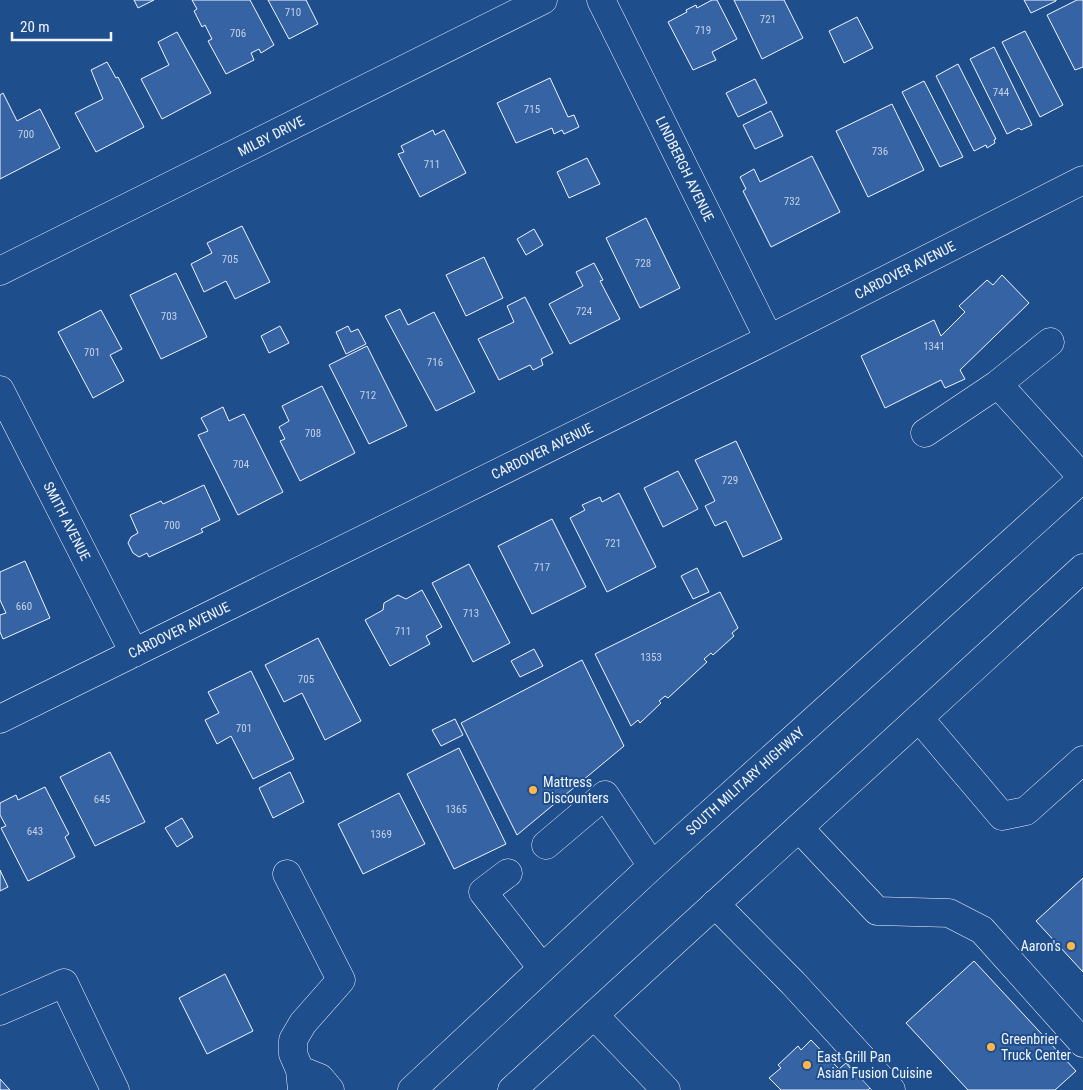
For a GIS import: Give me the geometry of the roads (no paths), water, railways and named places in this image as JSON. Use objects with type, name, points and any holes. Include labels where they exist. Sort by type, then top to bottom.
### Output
[{"type":"street","name":"MILBY DRIVE","points":[[0,271],[543,0]]},
{"type":"street","name":"LINDBERGH AVENUE","points":[[600,0],[769,339]]},
{"type":"street","name":"CARDOVER AVENUE","points":[[0,719],[769,339],[1083,180]]},
{"type":"street","points":[[925,433],[998,384],[1050,342]]},
{"type":"street","points":[[998,384],[1083,478]]},
{"type":"street","name":"SMITH AVENUE","points":[[0,390],[134,653]]},
{"type":"street","name":"SOUTH MILITARY HIGHWAY","points":[[412,1090],[652,866],[1083,478]]},
{"type":"street","points":[[512,1090],[1083,568]]},
{"type":"street","points":[[919,718],[1002,816],[1026,811],[1083,760]]},
{"type":"street","points":[[546,845],[605,795],[652,866]]},
{"type":"street","points":[[799,828],[877,911],[948,913],[982,930],[1083,1043]]},
{"type":"street","points":[[508,873],[483,892],[542,968]]},
{"type":"street","points":[[287,874],[341,980],[303,1023],[293,1040],[293,1054],[301,1080],[320,1078],[330,1090]]},
{"type":"street","points":[[715,904],[793,983],[891,1090]]},
{"type":"street","points":[[0,1011],[64,983],[115,1090]]},
{"type":"street","points":[[594,1015],[666,1090]]},
{"type":"place","name":"Mattress Discounters","points":[[533,790]]},
{"type":"place","name":"Aaron's","points":[[1071,946]]},
{"type":"place","name":"Greenbrier Truck Center","points":[[991,1047]]},
{"type":"place","name":"East Grill Pan Asian Fusion Cuisine","points":[[807,1065]]}]
